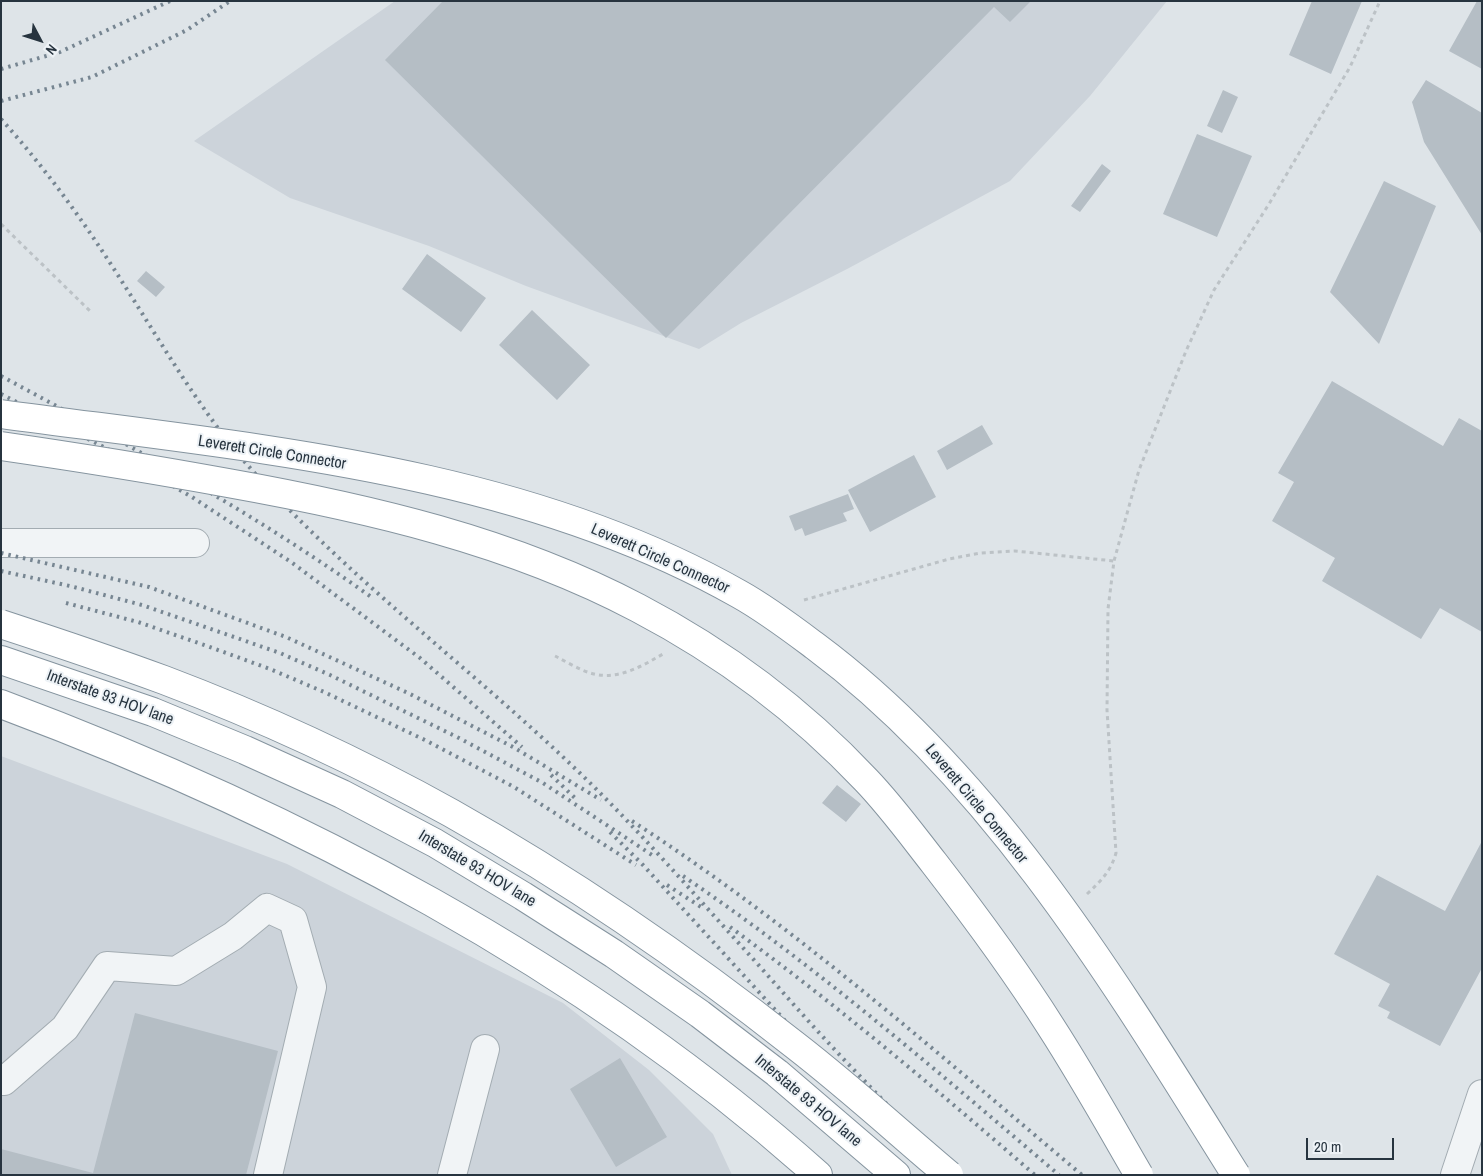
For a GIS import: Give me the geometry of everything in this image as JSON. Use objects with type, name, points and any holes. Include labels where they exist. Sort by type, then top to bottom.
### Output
[{"type":"highway","name":"Leverett Circle Connector","points":[[1,414],[314,458],[385,471],[489,495],[544,511],[642,547],[690,568],[741,595],[786,624],[872,692],[912,730],[986,811],[1052,895],[1115,985],[1236,1175]]},
{"type":"highway","points":[[1,446],[125,464],[308,497],[394,517],[521,557],[585,582],[638,608],[692,639],[787,706],[830,744],[867,781],[902,822],[960,897],[1051,1026],[1139,1175]]},
{"type":"highway","points":[[1,624],[165,680],[259,719],[357,764],[451,813],[542,867],[633,926],[720,987],[799,1047],[949,1175]]},
{"type":"highway","points":[[1,635],[161,690],[255,728],[353,773],[447,822],[628,934],[714,995],[792,1055],[885,1132],[931,1175]]},
{"type":"highway","name":"Interstate 93 HOV lane","points":[[1,660],[153,712],[245,750],[342,794],[435,843],[524,896],[614,954],[700,1014],[777,1074],[896,1175]]},
{"type":"highway","points":[[1,704],[151,764],[250,809],[348,857],[443,908],[532,962],[622,1021],[704,1082],[790,1150],[818,1175]]},
{"type":"street","points":[[1,542],[195,543]]},
{"type":"street","points":[[1,1080],[4,1081],[65,1028],[107,966],[176,971],[233,936],[267,908],[293,920],[312,987],[268,1175]]},
{"type":"street","points":[[452,1175],[485,1049]]},
{"type":"street","points":[[1455,1175],[1482,1094]]},
{"type":"path","points":[[1083,898],[1112,867],[1116,853],[1107,710],[1108,609],[1114,562],[1139,470],[1182,360],[1214,290],[1269,204],[1350,68],[1380,1]]},
{"type":"path","points":[[1,224],[91,312]]},
{"type":"path","points":[[795,603],[949,559],[981,553],[1015,551],[1114,562]]},
{"type":"shaded area","points":[[395,1],[1167,1],[1090,96],[1010,181],[849,268],[741,323],[699,349],[526,286],[429,246],[290,198],[194,141]]},
{"type":"shaded area","points":[[1,756],[287,864],[563,1003],[649,1070],[713,1134],[732,1175],[1,1175]]},
{"type":"building","points":[[443,1],[1031,1],[1010,22],[994,7],[666,338],[385,60]]},
{"type":"building","points":[[1312,1],[1362,1],[1331,74],[1289,55]]},
{"type":"building","points":[[1477,1],[1482,1],[1482,69],[1449,51]]},
{"type":"building","points":[[1426,80],[1482,113],[1482,235],[1424,142],[1412,102]]},
{"type":"building","points":[[1223,90],[1238,97],[1222,133],[1207,126]]},
{"type":"building","points":[[1197,134],[1252,156],[1217,237],[1163,214]]},
{"type":"building","points":[[1102,164],[1111,171],[1080,212],[1071,206]]},
{"type":"building","points":[[1384,181],[1436,206],[1379,344],[1330,292]]},
{"type":"building","points":[[427,254],[486,298],[461,332],[402,289]]},
{"type":"building","points":[[146,271],[165,287],[156,297],[137,281]]},
{"type":"building","points":[[532,310],[590,365],[557,400],[499,345]]},
{"type":"building","points":[[1332,381],[1443,446],[1459,418],[1482,431],[1482,632],[1440,608],[1421,639],[1322,581],[1335,558],[1272,521],[1294,482],[1278,473]]},
{"type":"building","points":[[982,425],[993,444],[947,470],[937,451]]},
{"type":"building","points":[[914,455],[936,497],[870,532],[848,490]]},
{"type":"building","points":[[848,494],[854,509],[843,513],[847,521],[805,536],[802,528],[795,531],[789,516]]},
{"type":"building","points":[[837,785],[861,804],[846,822],[822,803]]},
{"type":"building","points":[[1482,841],[1482,968],[1440,1046],[1387,1018],[1390,1012],[1378,1006],[1390,984],[1334,954],[1377,875],[1445,911]]},
{"type":"building","points":[[135,1013],[278,1051],[246,1175],[1,1175],[1,1149],[93,1173]]},
{"type":"building","points":[[620,1058],[667,1137],[616,1167],[570,1089]]},
{"type":"railway","points":[[1,69],[60,52],[170,1]]},
{"type":"railway","points":[[1,101],[92,77],[187,30],[230,1]]},
{"type":"railway","points":[[1,119],[34,157],[79,217],[199,401],[251,469],[291,511],[374,590],[547,742],[589,782],[668,864],[842,1057],[957,1175]]},
{"type":"railway","points":[[1,376],[144,454],[238,509],[374,599]]},
{"type":"railway","points":[[1,394],[123,457],[192,497],[291,562],[420,658],[522,747]]},
{"type":"railway","points":[[1,553],[149,587],[286,637],[408,693],[513,747],[601,800]]},
{"type":"railway","points":[[1,571],[70,586],[142,605],[280,653],[330,675],[459,738],[543,783],[652,855]]},
{"type":"railway","points":[[66,603],[138,622],[270,669],[324,692],[427,741],[514,787],[636,865]]},
{"type":"railway","points":[[551,775],[576,799]]},
{"type":"railway","points":[[632,821],[692,861],[807,946],[918,1036],[1082,1175]]},
{"type":"railway","points":[[610,832],[643,865],[841,1082],[932,1175]]},
{"type":"railway","points":[[683,876],[781,946],[875,1020],[1059,1175]]},
{"type":"railway","points":[[667,885],[701,907]]},
{"type":"railway","points":[[730,927],[885,1048],[1035,1175]]}]
